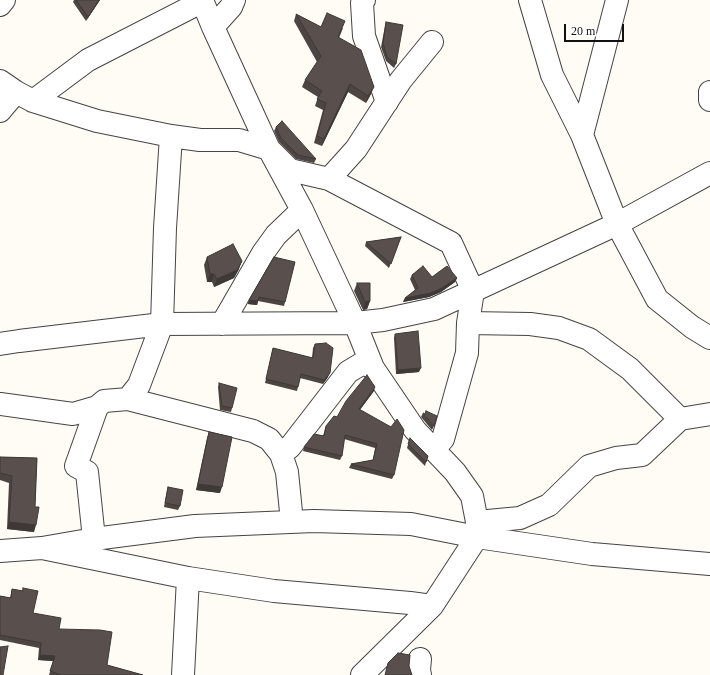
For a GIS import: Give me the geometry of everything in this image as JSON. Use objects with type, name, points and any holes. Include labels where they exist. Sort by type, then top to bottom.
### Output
[{"type":"street","points":[[0,5],[4,0]]},
{"type":"street","points":[[0,111],[16,91],[88,60],[202,0],[269,149],[302,210],[355,323],[373,368],[414,430],[455,472],[472,496],[477,529],[432,606],[362,675]]},
{"type":"street","points":[[213,27],[231,7],[234,0]]},
{"type":"street","points":[[364,0],[362,3],[364,36],[387,102]]},
{"type":"street","points":[[530,0],[552,75],[582,135],[617,224],[657,299],[692,327],[710,338]]},
{"type":"street","points":[[582,135],[617,0]]},
{"type":"street","points":[[329,179],[356,149],[401,80],[432,42]]},
{"type":"street","points":[[16,91],[97,121],[171,136],[200,140],[239,140],[269,149],[290,170],[329,179],[451,243],[473,291],[468,323],[467,353],[443,439],[433,450]]},
{"type":"street","points":[[710,92],[710,100]]},
{"type":"street","points":[[128,399],[139,385],[162,324],[165,228],[171,136]]},
{"type":"street","points":[[0,344],[162,324],[355,323],[383,320],[434,309],[617,224],[710,173]]},
{"type":"street","points":[[222,324],[263,253],[276,235],[302,210]]},
{"type":"street","points":[[468,323],[530,324],[559,328],[590,339],[630,370],[680,419]]},
{"type":"street","points":[[281,454],[290,447],[348,372],[363,362],[373,368]]},
{"type":"street","points":[[94,539],[86,472],[76,466],[97,408],[104,401],[128,399],[254,431],[269,439],[281,454],[288,472],[292,522]]},
{"type":"street","points":[[0,404],[73,414],[97,408]]},
{"type":"street","points":[[477,529],[520,518],[549,505],[589,466],[616,458],[642,455],[680,419],[710,414]]},
{"type":"street","points":[[0,551],[42,548],[94,539],[195,526],[314,521],[411,524],[477,529],[592,554],[710,564]]},
{"type":"street","points":[[42,548],[188,578],[274,591],[432,606]]},
{"type":"street","points":[[183,675],[188,578]]},
{"type":"building","points":[[76,0],[99,0],[88,17]]},
{"type":"building","points":[[327,13],[345,21],[338,37],[361,50],[374,87],[368,96],[350,84],[324,139],[317,136],[326,103],[317,99],[322,91],[305,80],[321,56],[296,14],[321,27]]},
{"type":"building","points":[[386,22],[403,25],[396,64],[387,57],[383,43]]},
{"type":"building","points":[[282,121],[316,159],[298,155],[281,138],[276,127]]},
{"type":"building","points":[[401,237],[391,264],[366,242]]},
{"type":"building","points":[[233,244],[242,261],[237,270],[217,279],[214,274],[210,274],[207,257]]},
{"type":"building","points":[[274,257],[295,262],[285,302],[259,297],[258,301],[249,300]]},
{"type":"building","points":[[423,266],[432,277],[447,266],[457,278],[431,293],[405,298],[418,288],[412,275]]},
{"type":"building","points":[[357,283],[370,283],[370,301],[365,302]]},
{"type":"building","points":[[418,331],[421,368],[398,370],[395,334]]},
{"type":"building","points":[[326,343],[333,348],[330,373],[324,380],[301,374],[298,387],[266,379],[273,348],[313,358],[315,344]]},
{"type":"building","points":[[367,375],[375,387],[359,409],[391,427],[397,419],[404,430],[394,475],[351,464],[373,460],[377,444],[345,435],[342,456],[304,447],[314,434],[324,436],[326,426],[334,416],[337,417],[346,401]]},
{"type":"building","points":[[219,383],[237,388],[232,408],[222,406]]},
{"type":"building","points":[[426,411],[437,416],[434,426],[423,413],[425,414]]},
{"type":"building","points":[[209,432],[232,437],[222,487],[198,484]]},
{"type":"building","points":[[410,438],[428,456],[426,462],[408,444]]},
{"type":"building","points":[[0,457],[37,458],[35,507],[39,507],[36,525],[9,522],[12,476],[0,473]]},
{"type":"building","points":[[168,487],[183,490],[180,506],[165,503]]},
{"type":"building","points":[[23,588],[38,591],[33,613],[61,618],[59,629],[100,630],[112,632],[107,665],[143,675],[61,675],[50,671],[55,656],[40,655],[41,643],[0,635],[0,596],[11,598],[12,589],[23,591]]},
{"type":"building","points":[[8,646],[3,675],[0,675],[0,647]]},
{"type":"building","points":[[398,653],[410,655],[409,666],[412,675],[385,675],[388,663]]}]
